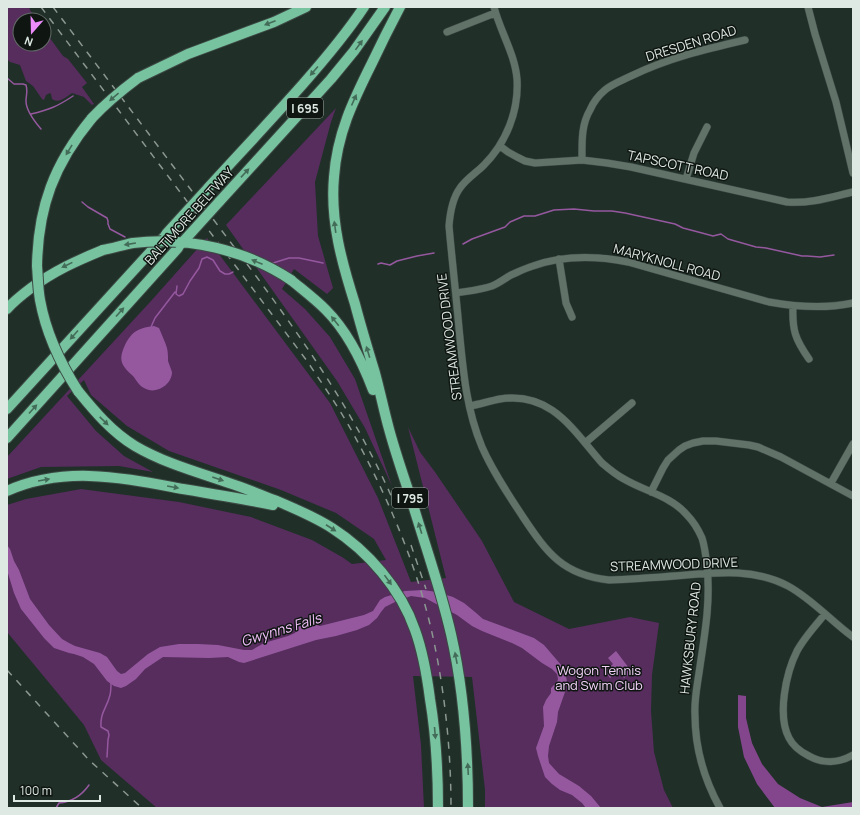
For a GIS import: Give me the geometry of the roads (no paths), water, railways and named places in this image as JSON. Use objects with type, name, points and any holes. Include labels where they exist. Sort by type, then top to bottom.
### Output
[{"type":"highway","points":[[306,7],[274,22],[188,54],[138,78],[116,95],[92,118],[68,150],[51,186],[44,207],[39,231],[37,266],[41,302],[54,347],[64,368],[78,391],[100,418],[113,429],[146,452],[243,488],[312,516],[352,542],[381,571],[405,608],[415,629],[421,650],[430,694],[434,725],[438,808]]},
{"type":"highway","name":"BALTIMORE BELTWAY","points":[[7,409],[317,68],[341,40],[364,7]]},
{"type":"highway","name":"BALTIMORE BELTWAY","points":[[7,438],[331,78],[354,50],[385,7]]},
{"type":"highway","points":[[390,430],[375,373],[341,260],[334,218],[333,196],[336,161],[348,114],[400,7]]},
{"type":"highway","points":[[7,309],[24,293],[61,268],[103,250],[133,243],[186,242],[222,250],[256,262],[278,272],[291,280],[327,311],[345,334],[355,350],[368,376],[390,430]]},
{"type":"highway","name":"I 795","points":[[390,430],[442,597],[451,633],[460,680],[465,723],[468,808]]},
{"type":"highway","points":[[7,492],[36,481],[76,476],[97,476],[123,478],[297,509]]},
{"type":"street","points":[[808,7],[836,102],[853,173]]},
{"type":"street","points":[[448,32],[495,10]]},
{"type":"street","name":"STREAMWOOD DRIVE","points":[[495,10],[510,49],[516,71],[516,97],[513,115],[506,135],[500,146],[459,189],[452,205],[449,226],[465,383],[482,446],[501,484],[537,539],[546,550],[560,562],[576,571],[597,578],[610,580],[708,573],[751,574],[774,580],[798,592],[853,637]]},
{"type":"street","name":"DRESDEN ROAD","points":[[582,160],[582,132],[586,117],[593,103],[605,90],[647,68],[672,59],[700,50],[745,40]]},
{"type":"street","points":[[686,179],[694,153],[707,127]]},
{"type":"street","name":"TAPSCOTT ROAD","points":[[500,146],[525,161],[535,163],[582,160],[607,163],[796,203],[812,202],[853,192]]},
{"type":"street","name":"MARYKNOLL ROAD","points":[[456,293],[490,286],[534,266],[559,259],[582,257],[616,259],[769,302],[793,306],[826,307],[853,303]]},
{"type":"street","points":[[559,259],[566,303],[572,317]]},
{"type":"street","points":[[793,306],[792,320],[796,339],[809,359]]},
{"type":"street","name":"HAWKSBURY ROAD","points":[[470,406],[500,399],[513,398],[534,401],[543,405],[565,420],[602,463],[625,480],[672,502],[686,513],[698,530],[705,551],[708,573],[708,597],[694,714],[695,728],[702,768],[720,808]]},
{"type":"street","points":[[584,443],[632,403]]},
{"type":"street","points":[[652,492],[663,468],[673,454],[686,446],[703,441],[716,441],[758,447],[781,457],[853,496]]},
{"type":"street","points":[[831,483],[853,444]]},
{"type":"street","points":[[825,614],[798,650],[791,666],[784,700],[785,728],[795,746],[810,757],[828,762],[846,759],[853,755]]},
{"type":"waterway","points":[[7,78],[14,84],[26,85],[26,104],[29,112],[41,129]]},
{"type":"waterway","points":[[31,114],[53,107],[73,96]]},
{"type":"waterway","points":[[82,202],[107,218],[110,229],[125,237]]},
{"type":"waterway","points":[[463,244],[472,239],[505,227],[510,222],[524,216],[535,216],[554,210],[574,209],[625,213],[675,224],[683,228],[713,236],[721,234],[728,239],[756,247],[802,256],[820,257],[834,255]]},
{"type":"waterway","points":[[378,264],[381,263],[390,265],[397,261],[434,253]]},
{"type":"waterway","points":[[177,286],[176,294],[179,296],[183,294],[199,268],[202,259],[207,257],[213,260],[220,271],[225,274],[233,272]]},
{"type":"waterway","points":[[273,263],[289,258],[299,258],[323,263]]},
{"type":"waterway","points":[[151,327],[155,318],[175,292]]},
{"type":"waterway","points":[[107,757],[109,735],[108,731],[101,727],[101,722],[110,695],[111,682]]},
{"type":"waterway","points":[[56,808],[59,803],[72,800],[80,795],[89,785]]},
{"type":"railway","points":[[41,7],[307,361],[343,416],[367,460],[403,540],[430,624],[440,671],[445,710],[449,749],[451,808]]},
{"type":"railway","points":[[53,7],[295,330],[334,388],[369,449],[399,514]]},
{"type":"railway","points":[[411,545],[426,589]]},
{"type":"railway","points":[[7,670],[89,760],[142,808]]},
{"type":"water label","name":"Gwynns Falls","points":[[281,629]]},
{"type":"park label","name":"Wogon Tennis and Swim Club","points":[[599,678]]}]
